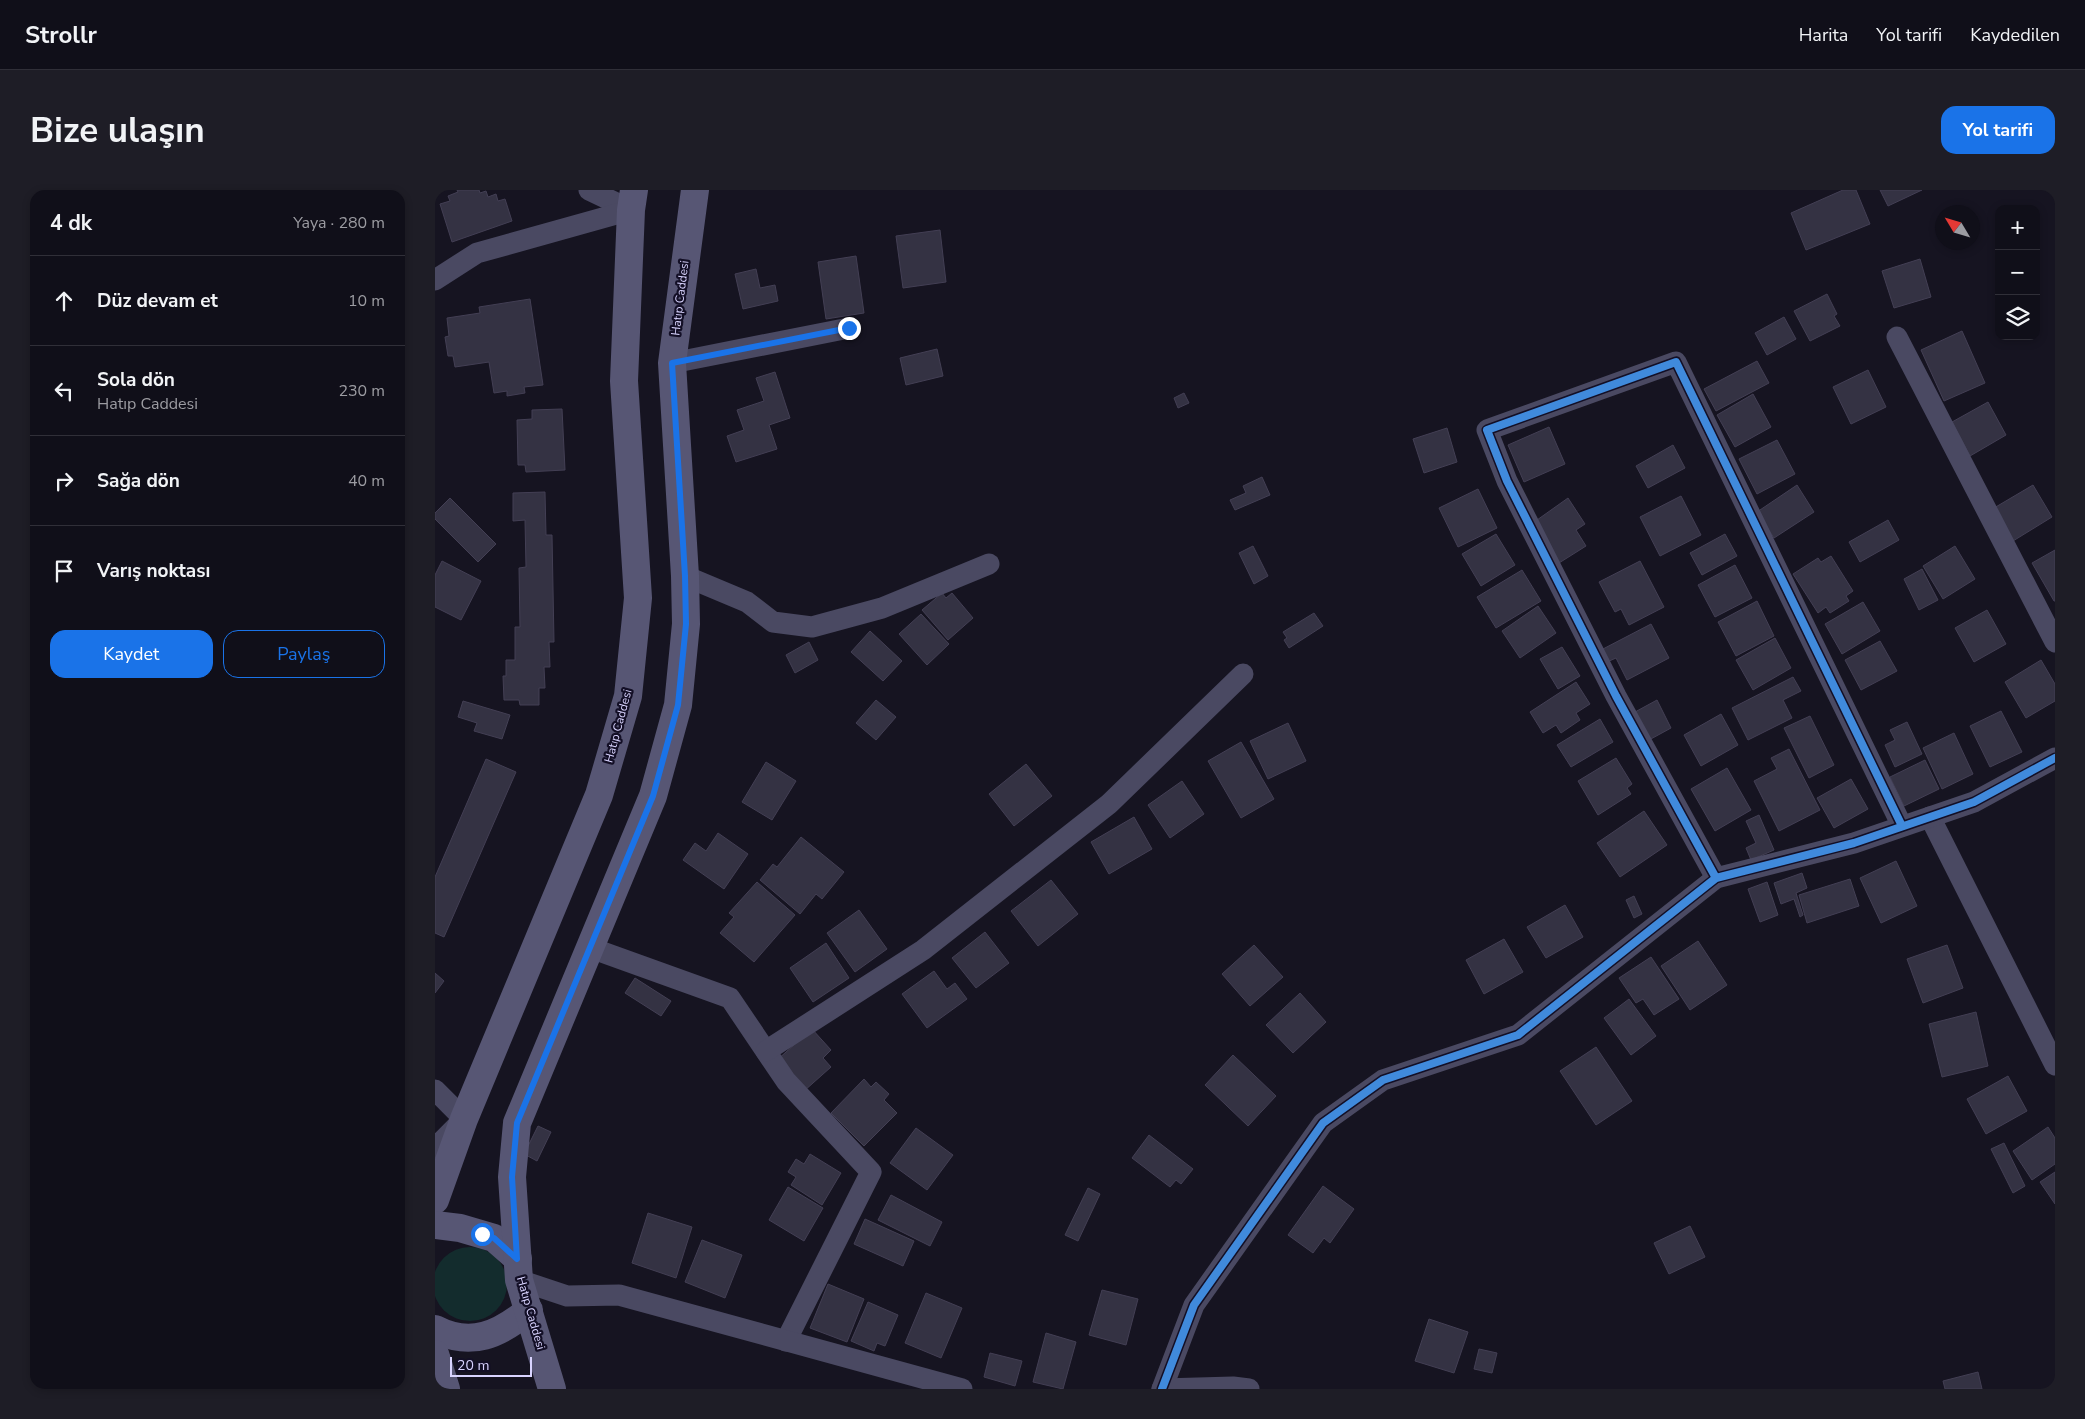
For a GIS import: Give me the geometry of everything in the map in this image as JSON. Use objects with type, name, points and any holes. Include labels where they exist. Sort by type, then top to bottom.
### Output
[{"type":"main road","name":"Hatıp Caddesi","points":[[552,1389],[518,1270],[512,1177],[517,1123],[653,796],[678,705],[686,624],[685,576],[672,363],[695,190]]},
{"type":"main road","name":"Hatıp Caddesi","points":[[435,1200],[464,1119],[599,795],[628,696],[638,598],[624,381],[632,200]]},
{"type":"main road","points":[[435,1226],[461,1228],[494,1238],[518,1270]]},
{"type":"main road","points":[[435,1329],[464,1338],[484,1337],[506,1327],[529,1310]]},
{"type":"main road","points":[[435,1354],[446,1389]]},
{"type":"street","points":[[589,190],[632,200]]},
{"type":"street","points":[[435,280],[477,253],[632,200]]},
{"type":"street","points":[[672,363],[849,328]]},
{"type":"street","points":[[1897,338],[2055,642]]},
{"type":"street","points":[[1716,878],[1616,696],[1507,481],[1487,430],[1676,362],[1902,826]]},
{"type":"street","points":[[685,576],[747,602],[773,622],[812,627],[882,608],[989,564]]},
{"type":"street","points":[[765,1051],[923,950],[1101,810],[1243,674]]},
{"type":"street","points":[[1249,1389],[1233,1387],[1162,1389],[1195,1305],[1323,1122],[1383,1080],[1518,1035],[1716,878],[1854,843],[1974,802],[2055,758]]},
{"type":"street","points":[[1930,817],[2054,1062]]},
{"type":"street","points":[[591,948],[730,998],[786,1081],[871,1172],[786,1341]]},
{"type":"street","points":[[435,1090],[464,1119],[435,1148]]},
{"type":"street","points":[[518,1270],[567,1296],[619,1295],[961,1389]]},
{"type":"green space","points":[[470,1247],[484,1250],[496,1258],[504,1270],[507,1284],[504,1298],[496,1310],[484,1318],[470,1321],[456,1318],[444,1310],[436,1298],[433,1284],[436,1270],[444,1258],[456,1250]]},
{"type":"building","points":[[457,190],[479,190],[480,193],[486,191],[488,197],[496,194],[498,201],[505,199],[512,221],[452,242],[440,204],[450,201],[448,196],[458,192]]},
{"type":"building","points":[[1843,190],[1856,190],[1870,224],[1806,250],[1791,213]]},
{"type":"building","points":[[1880,190],[1922,190],[1888,206]]},
{"type":"building","points":[[940,230],[946,282],[903,288],[896,236]]},
{"type":"building","points":[[856,256],[864,313],[826,319],[818,262]]},
{"type":"building","points":[[1920,259],[1931,297],[1894,308],[1882,271]]},
{"type":"building","points":[[756,269],[760,288],[775,285],[778,301],[743,309],[735,274]]},
{"type":"building","points":[[1827,294],[1837,314],[1834,316],[1840,326],[1810,341],[1794,311]]},
{"type":"building","points":[[530,299],[543,385],[524,387],[525,393],[507,396],[507,391],[494,393],[489,362],[455,367],[453,356],[448,356],[445,337],[449,336],[447,318],[480,313],[479,307]]},
{"type":"building","points":[[1784,317],[1796,339],[1767,355],[1755,333]]},
{"type":"building","points":[[1962,331],[1985,383],[1944,401],[1921,350]]},
{"type":"building","points":[[937,349],[943,376],[906,385],[900,358]]},
{"type":"building","points":[[1757,361],[1769,383],[1716,411],[1704,389]]},
{"type":"building","points":[[1868,370],[1886,407],[1851,424],[1833,387]]},
{"type":"building","points":[[775,372],[790,418],[769,425],[777,449],[736,462],[727,436],[744,430],[737,410],[764,401],[756,378]]},
{"type":"building","points":[[1184,393],[1189,403],[1178,408],[1174,398]]},
{"type":"building","points":[[1753,394],[1771,427],[1735,447],[1717,415]]},
{"type":"building","points":[[1988,402],[2006,435],[1970,456],[1952,422]]},
{"type":"building","points":[[562,409],[565,470],[526,472],[525,465],[518,465],[517,420],[532,419],[532,410]]},
{"type":"building","points":[[1549,427],[1565,464],[1524,482],[1508,445]]},
{"type":"building","points":[[1447,428],[1457,462],[1424,473],[1413,439]]},
{"type":"building","points":[[1777,440],[1795,474],[1757,494],[1739,459]]},
{"type":"building","points":[[1673,445],[1685,468],[1648,488],[1636,466]]},
{"type":"building","points":[[1262,477],[1270,495],[1235,510],[1230,500],[1246,493],[1243,486]]},
{"type":"building","points":[[1797,485],[1814,512],[1774,538],[1757,512]]},
{"type":"building","points":[[2033,485],[2052,517],[2013,541],[1994,508]]},
{"type":"building","points":[[1478,489],[1497,528],[1458,547],[1439,508]]},
{"type":"building","points":[[545,492],[546,535],[552,535],[554,642],[549,642],[550,667],[544,667],[545,688],[539,688],[539,705],[520,705],[519,700],[504,700],[503,676],[506,676],[506,660],[515,660],[515,627],[520,627],[519,568],[526,567],[525,520],[513,521],[513,493]]},
{"type":"building","points":[[1681,496],[1701,535],[1660,556],[1640,517]]},
{"type":"building","points":[[450,498],[496,544],[478,562],[435,519],[435,513]]},
{"type":"building","points":[[1568,498],[1585,524],[1576,530],[1586,546],[1559,563],[1537,520]]},
{"type":"building","points":[[1888,520],[1899,540],[1860,562],[1849,542]]},
{"type":"building","points":[[1496,534],[1515,565],[1481,586],[1462,554]]},
{"type":"building","points":[[1725,534],[1737,556],[1702,575],[1690,553]]},
{"type":"building","points":[[1253,546],[1268,576],[1254,584],[1239,553]]},
{"type":"building","points":[[1955,546],[1975,579],[1943,599],[1923,566]]},
{"type":"building","points":[[2055,550],[2055,601],[2054,601],[2032,563]]},
{"type":"building","points":[[1831,556],[1853,591],[1846,596],[1849,601],[1830,613],[1826,607],[1818,613],[1793,574],[1818,558],[1821,562]]},
{"type":"building","points":[[442,561],[481,581],[461,620],[435,607],[435,575]]},
{"type":"building","points":[[1640,561],[1664,607],[1629,625],[1621,609],[1615,612],[1599,582]]},
{"type":"building","points":[[1735,565],[1752,598],[1715,617],[1698,585]]},
{"type":"building","points":[[1922,569],[1938,600],[1919,610],[1904,579]]},
{"type":"building","points":[[1522,570],[1541,601],[1496,628],[1477,597]]},
{"type":"building","points":[[942,593],[946,598],[952,593],[973,618],[948,640],[922,610]]},
{"type":"building","points":[[1757,601],[1774,636],[1736,656],[1718,622]]},
{"type":"building","points":[[1863,602],[1880,631],[1842,654],[1825,624]]},
{"type":"building","points":[[1538,606],[1556,633],[1520,658],[1502,631]]},
{"type":"building","points":[[1987,610],[2006,644],[1974,662],[1955,628]]},
{"type":"building","points":[[1314,613],[1323,626],[1289,648],[1284,640],[1287,638],[1283,632]]},
{"type":"building","points":[[921,614],[949,644],[927,665],[899,634]]},
{"type":"building","points":[[1651,624],[1669,658],[1627,680],[1616,658],[1607,662],[1601,650]]},
{"type":"building","points":[[870,631],[902,661],[883,681],[851,652]]},
{"type":"building","points":[[1775,638],[1791,668],[1753,690],[1736,660]]},
{"type":"building","points":[[1880,641],[1897,671],[1861,690],[1845,660]]},
{"type":"building","points":[[809,642],[818,660],[795,673],[786,655]]},
{"type":"building","points":[[1562,647],[1580,676],[1558,689],[1540,659]]},
{"type":"building","points":[[2041,660],[2055,684],[2055,701],[2026,718],[2005,682]]},
{"type":"building","points":[[1793,677],[1801,691],[1783,700],[1792,718],[1748,740],[1732,708]]},
{"type":"building","points":[[1576,682],[1590,704],[1576,713],[1580,720],[1561,733],[1556,725],[1543,733],[1530,712]]},
{"type":"building","points":[[876,700],[896,717],[876,740],[856,723]]},
{"type":"building","points":[[1657,700],[1671,728],[1649,740],[1635,712]]},
{"type":"building","points":[[463,701],[510,715],[502,739],[474,731],[477,723],[458,717]]},
{"type":"building","points":[[2001,711],[2022,752],[1990,767],[1970,726]]},
{"type":"building","points":[[1721,714],[1738,745],[1701,766],[1684,735]]},
{"type":"building","points":[[1810,716],[1834,765],[1809,778],[1784,728]]},
{"type":"building","points":[[1600,719],[1613,742],[1571,767],[1557,745]]},
{"type":"building","points":[[1907,722],[1922,754],[1895,767],[1885,745],[1895,740],[1890,730]]},
{"type":"building","points":[[1288,723],[1306,761],[1268,779],[1250,741]]},
{"type":"building","points":[[1954,733],[1973,774],[1942,789],[1923,748]]},
{"type":"building","points":[[1241,742],[1274,799],[1241,818],[1208,761]]},
{"type":"building","points":[[1789,749],[1820,810],[1779,831],[1754,781],[1777,769],[1771,758]]},
{"type":"building","points":[[1616,758],[1632,784],[1627,788],[1631,794],[1598,815],[1578,781]]},
{"type":"building","points":[[486,759],[516,772],[444,937],[435,933],[435,877]]},
{"type":"building","points":[[1925,760],[1939,789],[1904,806],[1890,777]]},
{"type":"building","points":[[766,762],[796,781],[772,820],[742,802]]},
{"type":"building","points":[[1026,764],[1052,796],[1014,826],[989,794]]},
{"type":"building","points":[[1727,768],[1751,810],[1715,831],[1691,789]]},
{"type":"building","points":[[1851,779],[1868,809],[1834,828],[1817,798]]},
{"type":"building","points":[[1182,781],[1204,814],[1170,838],[1148,805]]},
{"type":"building","points":[[1644,811],[1667,845],[1620,877],[1597,843]]},
{"type":"building","points":[[1759,815],[1774,850],[1751,860],[1746,848],[1756,843],[1746,821]]},
{"type":"building","points":[[1134,817],[1152,849],[1109,874],[1091,842]]},
{"type":"building","points":[[718,833],[748,854],[724,889],[683,860],[695,843],[706,851]]},
{"type":"building","points":[[801,837],[844,872],[822,899],[816,894],[800,914],[760,880],[773,864],[777,867]]},
{"type":"building","points":[[1896,861],[1917,906],[1881,923],[1860,878]]},
{"type":"building","points":[[1802,873],[1807,888],[1796,893],[1803,915],[1800,917],[1794,899],[1781,904],[1774,883]]},
{"type":"building","points":[[1850,879],[1859,906],[1807,923],[1799,895]]},
{"type":"building","points":[[1051,880],[1078,914],[1038,946],[1011,911]]},
{"type":"building","points":[[757,882],[795,915],[754,962],[720,933],[734,917],[729,913]]},
{"type":"building","points":[[1767,882],[1778,915],[1760,922],[1748,889]]},
{"type":"building","points":[[1634,896],[1642,914],[1634,918],[1626,900]]},
{"type":"building","points":[[1565,905],[1583,937],[1546,958],[1527,927]]},
{"type":"building","points":[[859,910],[887,949],[855,972],[827,933]]},
{"type":"building","points":[[985,932],[1009,963],[976,988],[952,958]]},
{"type":"building","points":[[1504,939],[1523,972],[1484,994],[1466,960]]},
{"type":"building","points":[[1698,941],[1727,985],[1690,1010],[1661,966]]},
{"type":"building","points":[[826,943],[849,978],[813,1002],[790,968]]},
{"type":"building","points":[[1254,945],[1283,977],[1250,1006],[1222,974]]},
{"type":"building","points":[[1947,945],[1963,988],[1923,1003],[1907,959]]},
{"type":"building","points":[[1651,957],[1679,999],[1654,1015],[1643,999],[1636,1003],[1619,978]]},
{"type":"building","points":[[934,971],[947,989],[955,983],[967,999],[927,1028],[902,994]]},
{"type":"building","points":[[435,973],[444,981],[435,993]]},
{"type":"building","points":[[635,978],[671,1001],[661,1016],[625,993]]},
{"type":"building","points":[[1300,993],[1326,1022],[1293,1053],[1266,1025]]},
{"type":"building","points":[[1629,999],[1656,1036],[1631,1055],[1604,1018]]},
{"type":"building","points":[[1976,1012],[1988,1066],[1942,1077],[1929,1024]]},
{"type":"building","points":[[812,1029],[831,1050],[823,1058],[831,1067],[804,1091],[777,1060]]},
{"type":"building","points":[[1596,1047],[1632,1101],[1596,1125],[1560,1071]]},
{"type":"building","points":[[1233,1055],[1276,1096],[1248,1126],[1205,1085]]},
{"type":"building","points":[[2008,1076],[2027,1111],[1986,1134],[1967,1099]]},
{"type":"building","points":[[864,1079],[871,1087],[876,1082],[889,1094],[884,1100],[897,1113],[864,1146],[831,1113]]},
{"type":"building","points":[[538,1126],[551,1132],[537,1161],[524,1154]]},
{"type":"building","points":[[2048,1127],[2055,1138],[2055,1164],[2032,1180],[2013,1151]]},
{"type":"building","points":[[916,1128],[953,1155],[927,1190],[890,1163]]},
{"type":"building","points":[[1149,1135],[1193,1169],[1181,1184],[1176,1180],[1170,1187],[1132,1158]]},
{"type":"building","points":[[2004,1143],[2025,1186],[2013,1193],[1991,1149]]},
{"type":"building","points":[[810,1154],[841,1173],[822,1205],[791,1185],[796,1177],[788,1172],[796,1159],[804,1164]]},
{"type":"building","points":[[2055,1172],[2055,1204],[2040,1182]]},
{"type":"building","points":[[1323,1186],[1354,1209],[1330,1243],[1324,1238],[1313,1253],[1288,1235]]},
{"type":"building","points":[[788,1187],[823,1208],[804,1241],[769,1220]]},
{"type":"building","points":[[1088,1188],[1100,1194],[1078,1241],[1065,1235]]},
{"type":"building","points":[[891,1195],[942,1222],[930,1246],[878,1220]]},
{"type":"building","points":[[648,1213],[692,1227],[676,1278],[632,1263]]},
{"type":"building","points":[[865,1219],[914,1241],[903,1266],[854,1244]]},
{"type":"building","points":[[1690,1226],[1705,1257],[1669,1274],[1654,1243]]},
{"type":"building","points":[[702,1240],[742,1255],[725,1298],[685,1282]]},
{"type":"building","points":[[828,1284],[864,1299],[847,1342],[810,1328]]},
{"type":"building","points":[[1102,1290],[1138,1299],[1126,1345],[1089,1335]]},
{"type":"building","points":[[926,1293],[962,1308],[941,1358],[905,1343]]},
{"type":"building","points":[[868,1302],[898,1315],[885,1346],[877,1343],[874,1351],[851,1341]]},
{"type":"building","points":[[1429,1319],[1468,1332],[1454,1373],[1415,1361]]},
{"type":"building","points":[[1046,1333],[1076,1342],[1063,1389],[1033,1382]]},
{"type":"building","points":[[1479,1349],[1497,1353],[1492,1373],[1474,1369]]},
{"type":"building","points":[[990,1353],[1022,1361],[1015,1386],[984,1377]]},
{"type":"building","points":[[1978,1372],[1982,1389],[1945,1389],[1943,1381]]},
{"type":"cycle path","points":[[1716,878],[1616,696],[1507,481],[1487,430],[1676,362],[1902,826]]},
{"type":"cycle path","points":[[1162,1389],[1194,1305],[1323,1123],[1383,1080],[1518,1035],[1716,878],[1854,843],[1974,802],[2055,758]]},
{"type":"route","points":[[482,1234],[494,1238],[505,1246],[517,1259],[512,1177],[517,1123],[653,796],[678,705],[686,624],[685,576],[672,363],[849,328]]}]
